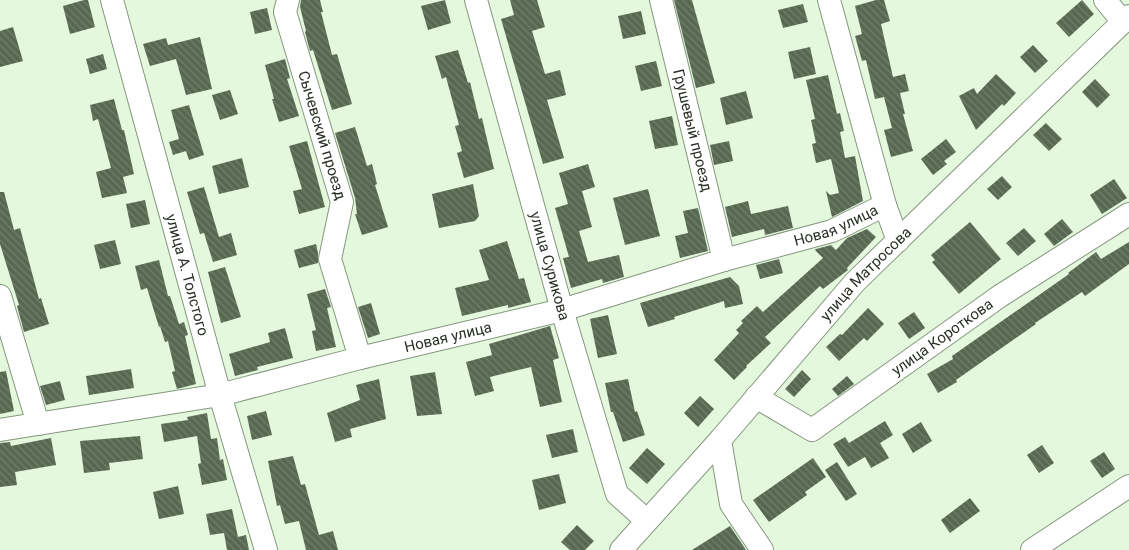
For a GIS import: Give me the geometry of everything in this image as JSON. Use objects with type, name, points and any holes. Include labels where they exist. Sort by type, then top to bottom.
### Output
[{"type":"street","name":"улица А. Толстого","points":[[112,0],[220,395],[266,550]]},
{"type":"street","name":"Сычевский проезд","points":[[288,0],[285,12],[342,202],[330,258],[360,358]]},
{"type":"street","name":"улица Сурикова","points":[[476,0],[562,310],[617,494],[646,520]]},
{"type":"street","name":"Грушевый проезд","points":[[661,0],[724,260]]},
{"type":"street","points":[[829,0],[886,205],[898,241]]},
{"type":"street","points":[[1105,0],[1126,19]]},
{"type":"street","name":"улица Матросова","points":[[621,550],[720,440],[855,282],[1126,19]]},
{"type":"street","name":"Новая улица","points":[[0,430],[220,395],[360,358],[562,310],[724,260],[832,231],[886,205]]},
{"type":"street","name":"улица Короткова","points":[[756,397],[812,430],[1000,296],[1129,214]]},
{"type":"street","points":[[0,296],[38,424]]},
{"type":"street","points":[[720,440],[731,504],[762,550]]},
{"type":"street","points":[[1032,550],[1128,489]]},
{"type":"building","points":[[88,0],[95,27],[70,34],[63,6]]},
{"type":"building","points":[[301,0],[320,0],[323,12],[321,12],[332,55],[337,54],[352,104],[332,110],[313,50],[310,51],[300,7]]},
{"type":"building","points":[[445,0],[451,23],[428,30],[421,6]]},
{"type":"building","points":[[510,0],[537,0],[545,27],[532,31],[545,74],[560,70],[566,95],[547,100],[564,158],[543,164],[501,19],[514,15]]},
{"type":"building","points":[[674,0],[692,0],[715,83],[696,88]]},
{"type":"building","points":[[876,0],[884,0],[890,21],[881,24],[893,77],[905,74],[909,91],[900,93],[905,114],[903,114],[913,151],[891,157],[884,130],[892,128],[884,97],[875,99],[866,60],[862,61],[855,36],[862,34],[855,6]]},
{"type":"building","points":[[1082,0],[1094,14],[1069,37],[1056,23]]},
{"type":"building","points":[[803,4],[808,22],[783,28],[778,10]]},
{"type":"building","points":[[267,8],[272,30],[255,34],[250,12]]},
{"type":"building","points":[[641,11],[646,34],[623,39],[618,16]]},
{"type":"building","points":[[13,27],[23,61],[0,67],[0,31]]},
{"type":"building","points":[[200,37],[212,89],[186,95],[176,59],[150,66],[143,44],[166,38],[168,45]]},
{"type":"building","points":[[1033,45],[1048,61],[1035,73],[1020,57]]},
{"type":"building","points":[[810,47],[816,74],[794,79],[788,52]]},
{"type":"building","points":[[458,50],[468,83],[470,82],[479,119],[482,118],[494,169],[464,178],[457,153],[462,151],[455,126],[459,125],[446,77],[442,79],[435,56]]},
{"type":"building","points":[[103,54],[107,69],[90,74],[86,59]]},
{"type":"building","points":[[285,59],[290,78],[287,79],[299,116],[279,122],[265,65]]},
{"type":"building","points":[[656,61],[662,86],[641,91],[635,66]]},
{"type":"building","points":[[996,74],[1016,93],[976,130],[959,96],[974,88],[977,94]]},
{"type":"building","points":[[828,75],[837,114],[840,113],[844,131],[840,132],[845,158],[855,156],[863,201],[832,217],[826,191],[830,195],[839,193],[831,159],[816,163],[812,144],[816,143],[811,120],[815,119],[806,80]]},
{"type":"building","points":[[1095,79],[1110,95],[1097,108],[1082,92]]},
{"type":"building","points":[[230,90],[238,114],[220,120],[212,95]]},
{"type":"building","points":[[746,91],[753,118],[726,125],[720,98]]},
{"type":"building","points":[[114,99],[122,130],[124,130],[134,174],[123,177],[127,193],[102,198],[96,172],[111,168],[98,119],[93,121],[90,105]]},
{"type":"building","points":[[189,105],[204,155],[189,160],[186,151],[173,155],[169,142],[179,139],[171,110]]},
{"type":"building","points":[[672,116],[678,145],[655,149],[649,121]]},
{"type":"building","points":[[1046,123],[1062,139],[1049,151],[1033,135]]},
{"type":"building","points":[[355,127],[367,166],[372,164],[377,184],[375,185],[388,227],[362,235],[355,214],[357,214],[355,198],[335,133]]},
{"type":"building","points":[[946,139],[956,152],[944,161],[947,164],[933,175],[921,159]]},
{"type":"building","points":[[307,141],[325,207],[299,214],[293,191],[302,189],[289,146]]},
{"type":"building","points":[[729,141],[733,161],[714,165],[710,145]]},
{"type":"building","points":[[242,158],[249,187],[219,194],[212,166]]},
{"type":"building","points":[[588,164],[595,187],[582,191],[592,227],[579,231],[588,262],[619,255],[624,277],[603,283],[602,279],[571,288],[563,258],[569,257],[555,208],[568,204],[559,173]]},
{"type":"building","points":[[1002,176],[1012,187],[998,200],[987,189]]},
{"type":"building","points":[[1114,179],[1127,198],[1102,214],[1090,195]]},
{"type":"building","points":[[473,184],[479,216],[475,221],[439,228],[432,194]]},
{"type":"building","points":[[204,187],[219,237],[231,233],[237,255],[213,262],[204,233],[200,234],[187,192]]},
{"type":"building","points":[[648,189],[660,236],[625,245],[613,198]]},
{"type":"building","points":[[0,192],[4,192],[14,230],[20,228],[39,299],[41,298],[49,324],[24,332],[17,306],[19,305],[0,244]]},
{"type":"building","points":[[145,200],[150,224],[131,228],[126,204]]},
{"type":"building","points":[[748,201],[751,214],[788,206],[793,228],[765,235],[764,229],[732,237],[725,207]]},
{"type":"building","points":[[698,208],[708,251],[680,258],[675,236],[688,233],[683,211]]},
{"type":"building","points":[[1062,219],[1073,232],[1054,246],[1044,234]]},
{"type":"building","points":[[970,222],[1001,259],[959,294],[932,262],[935,260],[931,255]]},
{"type":"building","points":[[1024,228],[1036,241],[1018,256],[1006,243]]},
{"type":"building","points":[[867,229],[876,237],[847,268],[848,270],[823,289],[820,286],[765,337],[771,343],[734,380],[714,360],[739,333],[736,330],[743,323],[741,321],[757,306],[763,312],[823,258],[816,249],[831,245],[836,250],[847,238]]},
{"type":"building","points":[[115,240],[121,264],[100,269],[94,245]]},
{"type":"building","points":[[507,241],[519,279],[524,278],[531,302],[508,308],[508,305],[462,316],[455,288],[489,280],[479,250]]},
{"type":"building","points":[[1129,242],[1129,264],[1085,296],[1082,292],[1035,323],[956,380],[957,382],[938,393],[927,374],[953,359],[952,356],[1069,274],[1096,252],[1101,259]]},
{"type":"building","points":[[316,244],[318,263],[299,268],[294,250]]},
{"type":"building","points":[[779,259],[783,273],[760,279],[756,265]]},
{"type":"building","points":[[159,260],[168,296],[170,296],[179,324],[184,322],[188,335],[185,336],[196,384],[177,389],[172,372],[175,371],[168,341],[165,342],[159,327],[147,288],[141,290],[135,266]]},
{"type":"building","points":[[225,267],[241,317],[221,323],[208,272]]},
{"type":"building","points":[[730,277],[739,286],[743,304],[725,308],[724,301],[648,327],[640,303]]},
{"type":"building","points":[[325,289],[331,307],[327,308],[336,347],[316,351],[312,331],[316,330],[307,294]]},
{"type":"building","points":[[371,303],[380,334],[368,338],[358,307]]},
{"type":"building","points":[[868,308],[884,324],[867,341],[864,338],[839,361],[826,347],[840,334],[842,335]]},
{"type":"building","points":[[914,312],[925,328],[909,339],[898,323]]},
{"type":"building","points":[[608,315],[617,354],[598,358],[590,319]]},
{"type":"building","points":[[550,326],[559,358],[553,360],[562,402],[540,407],[531,367],[490,377],[494,391],[475,396],[466,362],[492,355],[489,344]]},
{"type":"building","points":[[285,328],[293,358],[257,367],[258,370],[235,376],[229,354],[270,342],[268,333]]},
{"type":"building","points":[[131,369],[134,388],[89,395],[86,376]]},
{"type":"building","points":[[802,370],[811,379],[794,397],[785,389]]},
{"type":"building","points":[[6,371],[14,411],[0,414],[0,372]]},
{"type":"building","points":[[435,372],[442,414],[417,416],[410,376]]},
{"type":"building","points":[[847,376],[854,384],[838,396],[832,389]]},
{"type":"building","points":[[379,379],[386,419],[350,429],[352,437],[335,442],[327,413],[360,400],[356,385]]},
{"type":"building","points":[[628,379],[635,412],[637,411],[645,435],[623,442],[613,412],[611,412],[605,383]]},
{"type":"building","points":[[60,381],[65,400],[46,405],[40,386]]},
{"type":"building","points":[[700,396],[714,409],[698,427],[684,413]]},
{"type":"building","points":[[266,411],[272,435],[252,440],[247,416]]},
{"type":"building","points":[[207,413],[211,439],[217,438],[220,460],[223,459],[227,480],[202,485],[198,464],[201,463],[197,436],[164,442],[161,424],[188,420],[187,417]]},
{"type":"building","points":[[885,421],[893,435],[880,443],[889,458],[871,468],[865,457],[848,467],[833,444],[845,437],[849,443]]},
{"type":"building","points":[[921,422],[932,441],[913,453],[902,434]]},
{"type":"building","points":[[573,429],[578,452],[552,458],[546,435]]},
{"type":"building","points":[[140,436],[143,459],[109,463],[110,470],[84,473],[80,441]]},
{"type":"building","points":[[51,438],[56,465],[15,472],[17,485],[0,487],[0,443],[10,442],[11,446]]},
{"type":"building","points":[[1042,445],[1054,463],[1039,473],[1027,455]]},
{"type":"building","points":[[647,448],[665,464],[647,484],[629,468]]},
{"type":"building","points":[[1104,452],[1115,469],[1102,478],[1090,461]]},
{"type":"building","points":[[293,456],[301,485],[305,484],[319,535],[333,531],[338,550],[306,550],[299,521],[285,524],[280,505],[277,506],[268,461]]},
{"type":"building","points":[[813,458],[826,477],[805,492],[807,495],[769,522],[753,500]]},
{"type":"building","points":[[837,462],[857,494],[846,501],[825,470]]},
{"type":"building","points":[[559,474],[566,503],[539,510],[532,480]]},
{"type":"building","points":[[178,486],[184,514],[159,519],[153,492]]},
{"type":"building","points":[[970,498],[980,511],[950,533],[941,520]]},
{"type":"building","points":[[232,509],[238,537],[246,535],[249,550],[227,550],[224,533],[210,535],[206,514]]},
{"type":"building","points":[[577,525],[594,541],[585,550],[570,550],[561,542]]},
{"type":"building","points":[[730,526],[746,550],[692,550]]}]
